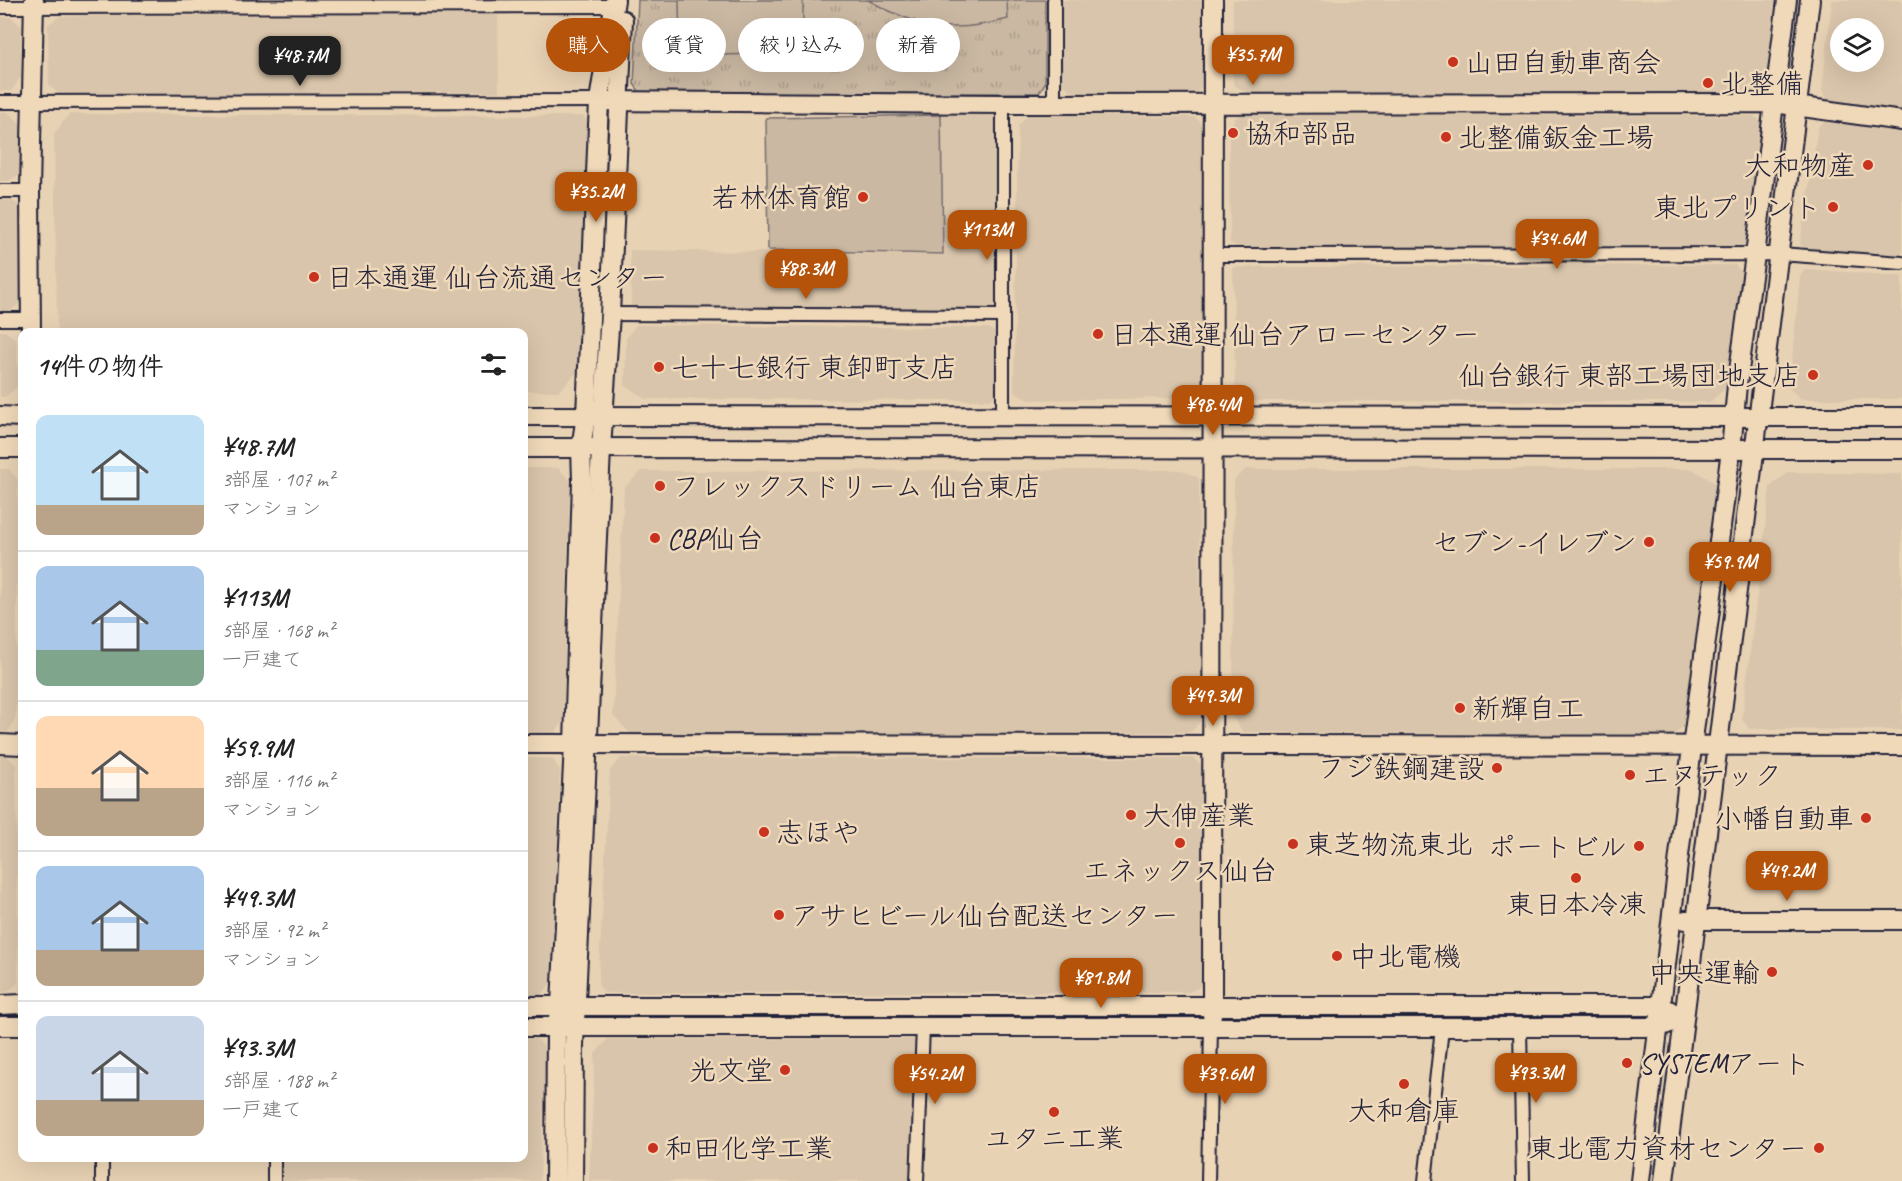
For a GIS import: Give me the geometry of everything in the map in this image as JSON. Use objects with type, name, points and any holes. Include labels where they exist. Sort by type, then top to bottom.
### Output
[{"type":"street","points":[[1054,0],[1054,104]]},
{"type":"street","points":[[1208,1181],[1212,1005],[1213,0]]},
{"type":"street","points":[[1640,1181],[1692,747],[1731,450],[1733,416],[1787,0]]},
{"type":"street","points":[[1664,1181],[1810,0]]},
{"type":"street","points":[[0,7],[34,4],[618,2]]},
{"type":"street","points":[[573,1181],[575,1026],[569,1005],[582,743],[601,448],[595,416],[599,101],[618,2]]},
{"type":"street","points":[[582,743],[581,448],[595,416],[610,314],[618,102],[618,2]]},
{"type":"street","points":[[0,319],[31,326],[30,191],[34,4]]},
{"type":"street","points":[[0,102],[1774,103],[1902,121]]},
{"type":"street","points":[[1003,104],[1003,418]]},
{"type":"street","points":[[0,191],[30,191]]},
{"type":"street","points":[[1213,255],[1780,254],[1902,263]]},
{"type":"street","points":[[610,314],[1002,316]]},
{"type":"street","points":[[0,416],[18,417]]},
{"type":"street","points":[[528,416],[1902,417]]},
{"type":"street","points":[[0,448],[18,448]]},
{"type":"street","points":[[528,448],[1902,449]]},
{"type":"street","points":[[0,744],[18,745]]},
{"type":"street","points":[[528,744],[1902,746]]},
{"type":"street","points":[[1672,921],[1902,920]]},
{"type":"street","points":[[0,1005],[18,1004]]},
{"type":"street","points":[[555,1181],[556,1027],[569,1005]]},
{"type":"street","points":[[528,1006],[1662,1006],[1683,1019]]},
{"type":"street","points":[[528,1027],[1520,1028],[1659,1027],[1683,1019]]},
{"type":"street","points":[[0,1026],[18,1026]]},
{"type":"street","points":[[917,1181],[923,1027]]},
{"type":"street","points":[[1425,1181],[1442,1028]]},
{"type":"street","points":[[1520,1028],[1523,1181]]},
{"type":"street","points":[[102,1162],[102,1181]]},
{"type":"street","points":[[274,1162],[274,1181]]},
{"type":"shaded area","points":[[1060,0],[1207,0],[1207,81],[1196,93],[1074,93],[1060,82]]},
{"type":"shaded area","points":[[1233,0],[1775,0],[1767,80],[1757,93],[1249,94],[1233,84]]},
{"type":"shaded area","points":[[1832,0],[1902,0],[1902,111],[1828,101],[1822,91],[1830,18],[1830,72],[1884,72],[1884,18],[1830,18]]},
{"type":"shaded area","points":[[498,15],[499,92],[59,94],[49,85],[48,25],[60,16]]},
{"type":"shaded area","points":[[0,17],[11,17],[21,26],[21,77],[11,91],[0,91]]},
{"type":"shaded area","points":[[0,112],[7,112],[21,123],[21,174],[8,181],[0,181]]},
{"type":"shaded area","points":[[69,114],[583,116],[592,127],[582,367],[559,391],[528,391],[528,328],[57,328],[54,134]]},
{"type":"shaded area","points":[[1029,114],[1195,117],[1206,128],[1204,386],[1192,398],[1029,400],[1014,391],[1018,126]]},
{"type":"shaded area","points":[[941,115],[994,115],[1001,123],[999,301],[991,309],[639,309],[631,305],[630,250],[943,255]]},
{"type":"shaded area","points":[[1238,115],[1754,116],[1763,124],[1749,242],[1742,250],[1240,249],[1230,243],[1229,127]]},
{"type":"shaded area","points":[[1825,121],[1902,132],[1902,257],[1807,250],[1800,244],[1818,127]]},
{"type":"shaded area","points":[[0,200],[11,200],[25,209],[23,301],[9,312],[0,312]]},
{"type":"shaded area","points":[[1735,265],[1744,274],[1729,385],[1710,402],[1247,401],[1235,393],[1233,267]]},
{"type":"shaded area","points":[[1805,269],[1902,276],[1902,399],[1801,399],[1789,388],[1800,277]]},
{"type":"shaded area","points":[[636,325],[988,328],[998,334],[999,390],[991,400],[645,399],[625,385],[626,338]]},
{"type":"shaded area","points":[[0,331],[5,331],[16,339],[18,387],[5,397],[0,397]]},
{"type":"shaded area","points":[[528,468],[558,468],[570,480],[563,722],[553,735],[528,735]]},
{"type":"shaded area","points":[[0,469],[9,469],[18,480],[16,717],[8,732],[0,732]]},
{"type":"shaded area","points":[[1246,469],[1693,469],[1716,484],[1687,724],[1673,735],[1243,732],[1233,718],[1234,480]]},
{"type":"shaded area","points":[[1182,470],[1199,478],[1201,721],[1191,732],[632,735],[613,716],[624,487],[642,471]]},
{"type":"shaded area","points":[[1788,472],[1902,474],[1902,730],[1749,729],[1742,719],[1770,487]]},
{"type":"shaded area","points":[[0,755],[6,755],[16,765],[18,983],[7,992],[0,992]]},
{"type":"shaded area","points":[[528,758],[552,758],[560,771],[552,982],[540,996],[528,996]]},
{"type":"shaded area","points":[[621,758],[1193,758],[1201,765],[1203,985],[1189,992],[604,993],[598,985],[610,770]]},
{"type":"shaded area","points":[[528,1039],[537,1039],[546,1049],[540,1181],[282,1181],[282,1162],[528,1162]]},
{"type":"shaded area","points":[[608,1039],[917,1039],[912,1181],[589,1181],[595,1054]]},
{"type":"green space","points":[[638,0],[1045,0],[1045,83],[1039,93],[641,94],[634,84]]},
{"type":"green space","points":[[679,0],[803,0],[803,18],[738,18],[738,55],[726,55],[726,18],[679,18]]},
{"type":"green space","points":[[868,0],[1007,0],[1008,19],[988,24],[960,27],[960,18],[906,18]]},
{"type":"green space","points":[[941,115],[943,254],[768,250],[766,118]]},
{"type":"place","name":"山田自動車商会","points":[[1453,62]]},
{"type":"place","name":"北整備","points":[[1708,83]]},
{"type":"place","name":"協和部品","points":[[1233,133]]},
{"type":"place","name":"北整備鈑金工場","points":[[1446,137]]},
{"type":"place","name":"大和物産","points":[[1868,165]]},
{"type":"place","name":"若林体育館","points":[[863,197]]},
{"type":"place","name":"東北プリント","points":[[1833,207]]},
{"type":"place","name":"日本通運 仙台流通センター","points":[[314,277]]},
{"type":"place","name":"日本通運 仙台アローセンター","points":[[1098,334]]},
{"type":"place","name":"七十七銀行 東卸町支店","points":[[659,367]]},
{"type":"place","name":"仙台銀行 東部工場団地支店","points":[[1813,375]]},
{"type":"place","name":"フレックスドリーム 仙台東店","points":[[660,486]]},
{"type":"place","name":"CBP仙台","points":[[655,538]]},
{"type":"place","name":"セブン-イレブン","points":[[1649,542]]},
{"type":"place","name":"新輝自工","points":[[1460,708]]},
{"type":"place","name":"フジ鉄鋼建設","points":[[1497,768]]},
{"type":"place","name":"エヌテック","points":[[1630,775]]},
{"type":"place","name":"大伸産業","points":[[1131,815]]},
{"type":"place","name":"小幡自動車","points":[[1866,818]]},
{"type":"place","name":"志ほや","points":[[764,832]]},
{"type":"place","name":"エネックス仙台","points":[[1180,843]]},
{"type":"place","name":"東芝物流東北","points":[[1293,844]]},
{"type":"place","name":"ポートビル","points":[[1639,846]]},
{"type":"place","name":"東日本冷凍","points":[[1576,878]]},
{"type":"place","name":"アサヒビール仙台配送センター","points":[[779,915]]},
{"type":"place","name":"中北電機","points":[[1337,956]]},
{"type":"place","name":"中央運輸","points":[[1772,972]]},
{"type":"place","name":"SYSTEMアート","points":[[1627,1063]]},
{"type":"place","name":"光文堂","points":[[785,1070]]},
{"type":"place","name":"大和倉庫","points":[[1404,1084]]},
{"type":"place","name":"ユタニ工業","points":[[1054,1112]]},
{"type":"place","name":"和田化学工業","points":[[653,1148]]},
{"type":"place","name":"東北電力資材センター","points":[[1819,1148]]}]
